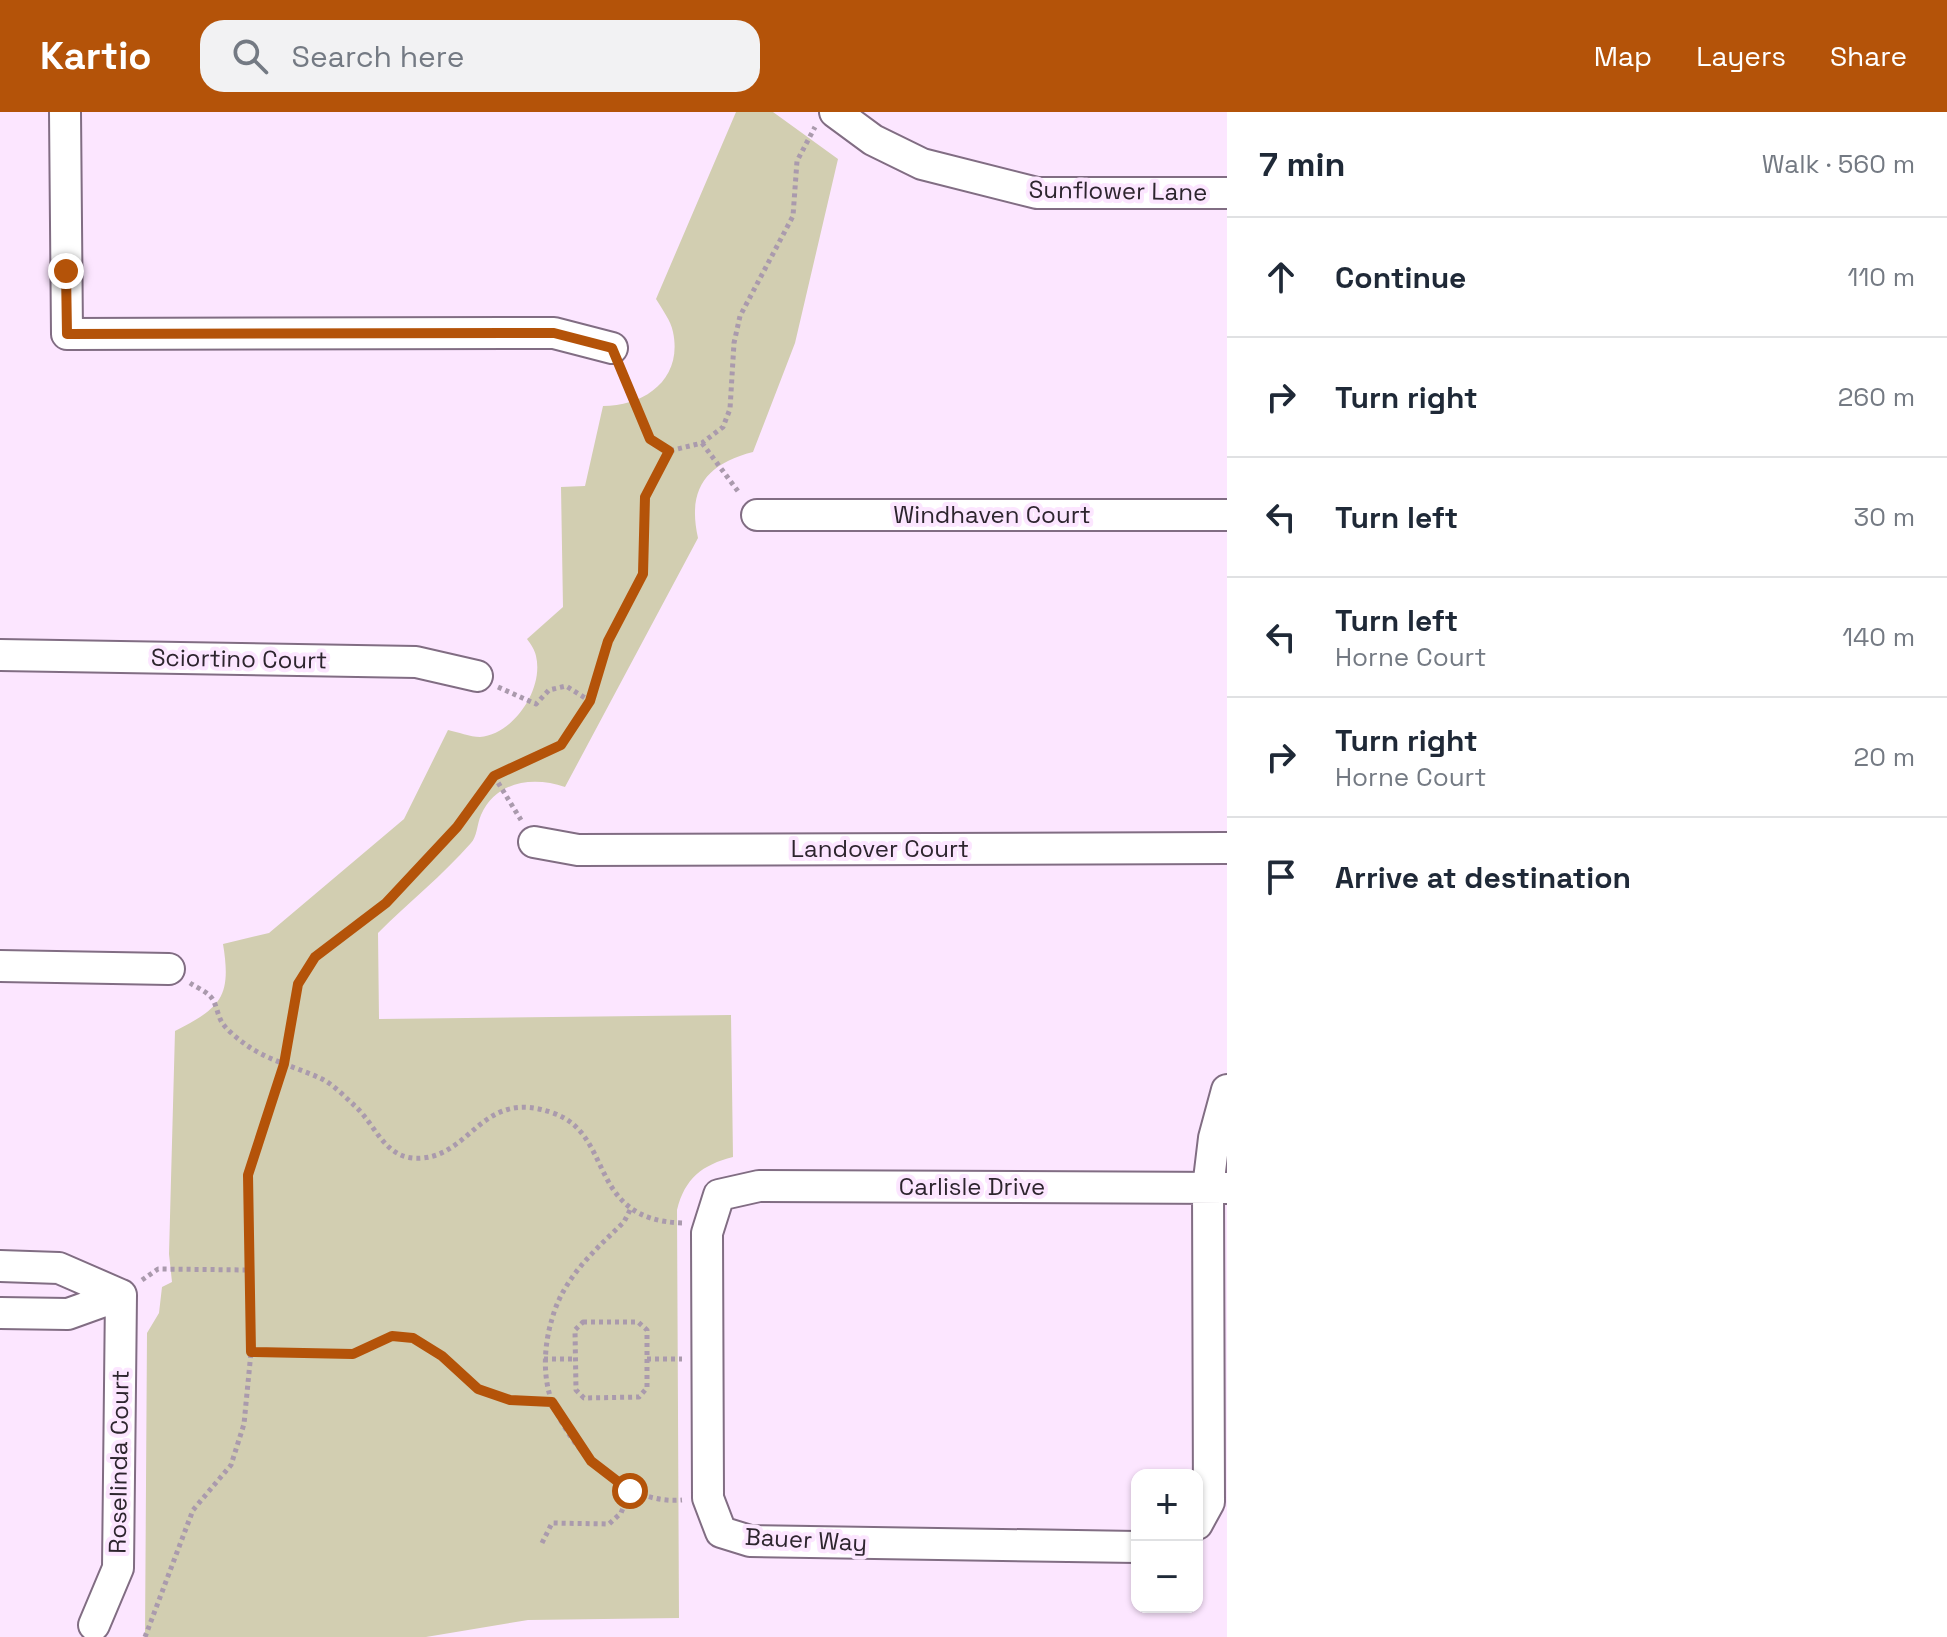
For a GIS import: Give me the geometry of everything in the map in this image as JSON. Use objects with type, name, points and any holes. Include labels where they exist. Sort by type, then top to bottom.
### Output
[{"type":"street","points":[[65,112],[67,334],[554,333],[612,348]]},
{"type":"street","name":"Sunflower Lane","points":[[826,118],[922,164],[1037,193],[1227,193]]},
{"type":"street","name":"Windhaven Court","points":[[757,515],[1227,515]]},
{"type":"street","name":"Sciortino Court","points":[[0,655],[416,662],[477,676]]},
{"type":"street","name":"Landover Court","points":[[534,842],[578,850],[1227,848]]},
{"type":"street","points":[[0,966],[169,969]]},
{"type":"street","points":[[1203,1513],[1209,1502],[1217,1188],[1214,1138],[1227,1090]]},
{"type":"street","name":"Carlisle Drive","points":[[719,1195],[759,1186],[1217,1188]]},
{"type":"street","name":"Bauer Way","points":[[719,1195],[710,1224],[708,1498],[721,1532],[750,1541],[1131,1547]]},
{"type":"street","points":[[0,1266],[59,1268],[121,1295]]},
{"type":"street","points":[[0,1313],[68,1314],[121,1295]]},
{"type":"street","name":"Roselinda Court","points":[[94,1625],[118,1568],[121,1295]]},
{"type":"path","points":[[612,348],[650,439],[669,451],[702,443],[723,427],[740,316],[793,216],[797,161],[826,118]]},
{"type":"path","points":[[702,443],[757,515]]},
{"type":"path","points":[[145,1637],[193,1510],[231,1465],[244,1424],[251,1352],[248,1175],[284,1064],[298,984],[315,957],[386,903],[457,827],[494,776],[561,745],[590,701],[608,641],[643,574],[645,497],[669,451]]},
{"type":"path","points":[[477,676],[536,704],[549,690],[566,686],[590,701]]},
{"type":"path","points":[[494,776],[534,842]]},
{"type":"path","points":[[169,969],[211,997],[223,1024],[246,1045],[326,1080],[359,1109],[375,1135],[396,1154],[422,1158],[449,1148],[491,1114],[521,1107],[554,1113],[585,1136],[611,1191],[630,1210],[671,1223],[710,1224]]},
{"type":"path","points":[[630,1210],[624,1222],[566,1284],[552,1318],[544,1359],[552,1402],[591,1461],[630,1491],[665,1501],[708,1498]]},
{"type":"path","points":[[121,1295],[158,1269],[250,1270]]},
{"type":"path","points":[[583,1322],[638,1322],[647,1330],[647,1388],[639,1397],[584,1398],[576,1390],[575,1359],[575,1330],[583,1322]]},
{"type":"path","points":[[251,1352],[353,1354],[392,1336],[413,1338],[442,1356],[478,1389],[510,1400],[552,1402]]},
{"type":"path","points":[[544,1359],[575,1359]]},
{"type":"path","points":[[542,1543],[552,1523],[609,1524],[621,1513],[630,1491]]},
{"type":"shaded area","points":[[736,112],[773,112],[838,159],[795,343],[753,452],[723,464],[704,481],[695,506],[698,538],[565,787],[528,782],[506,788],[496,795],[481,815],[471,843],[378,933],[379,1019],[731,1015],[733,1157],[712,1164],[696,1174],[685,1189],[677,1210],[679,1618],[528,1620],[426,1637],[145,1637],[147,1333],[159,1313],[162,1287],[172,1282],[169,1254],[175,1031],[203,1015],[219,999],[226,977],[223,944],[269,933],[404,819],[448,730],[476,737],[492,734],[504,728],[524,708],[531,695],[537,669],[535,654],[527,639],[563,607],[561,487],[585,486],[603,406],[618,405],[646,395],[658,387],[666,376],[675,349],[673,332],[656,299]]},
{"type":"route","points":[[66,271],[67,334],[554,333],[612,348],[650,439],[669,451],[645,497],[643,574],[608,641],[590,701],[561,745],[494,776],[457,827],[386,903],[315,957],[298,984],[284,1064],[248,1175],[251,1352],[353,1354],[392,1336],[413,1338],[442,1356],[478,1389],[510,1400],[552,1402],[591,1461],[630,1491]]}]
